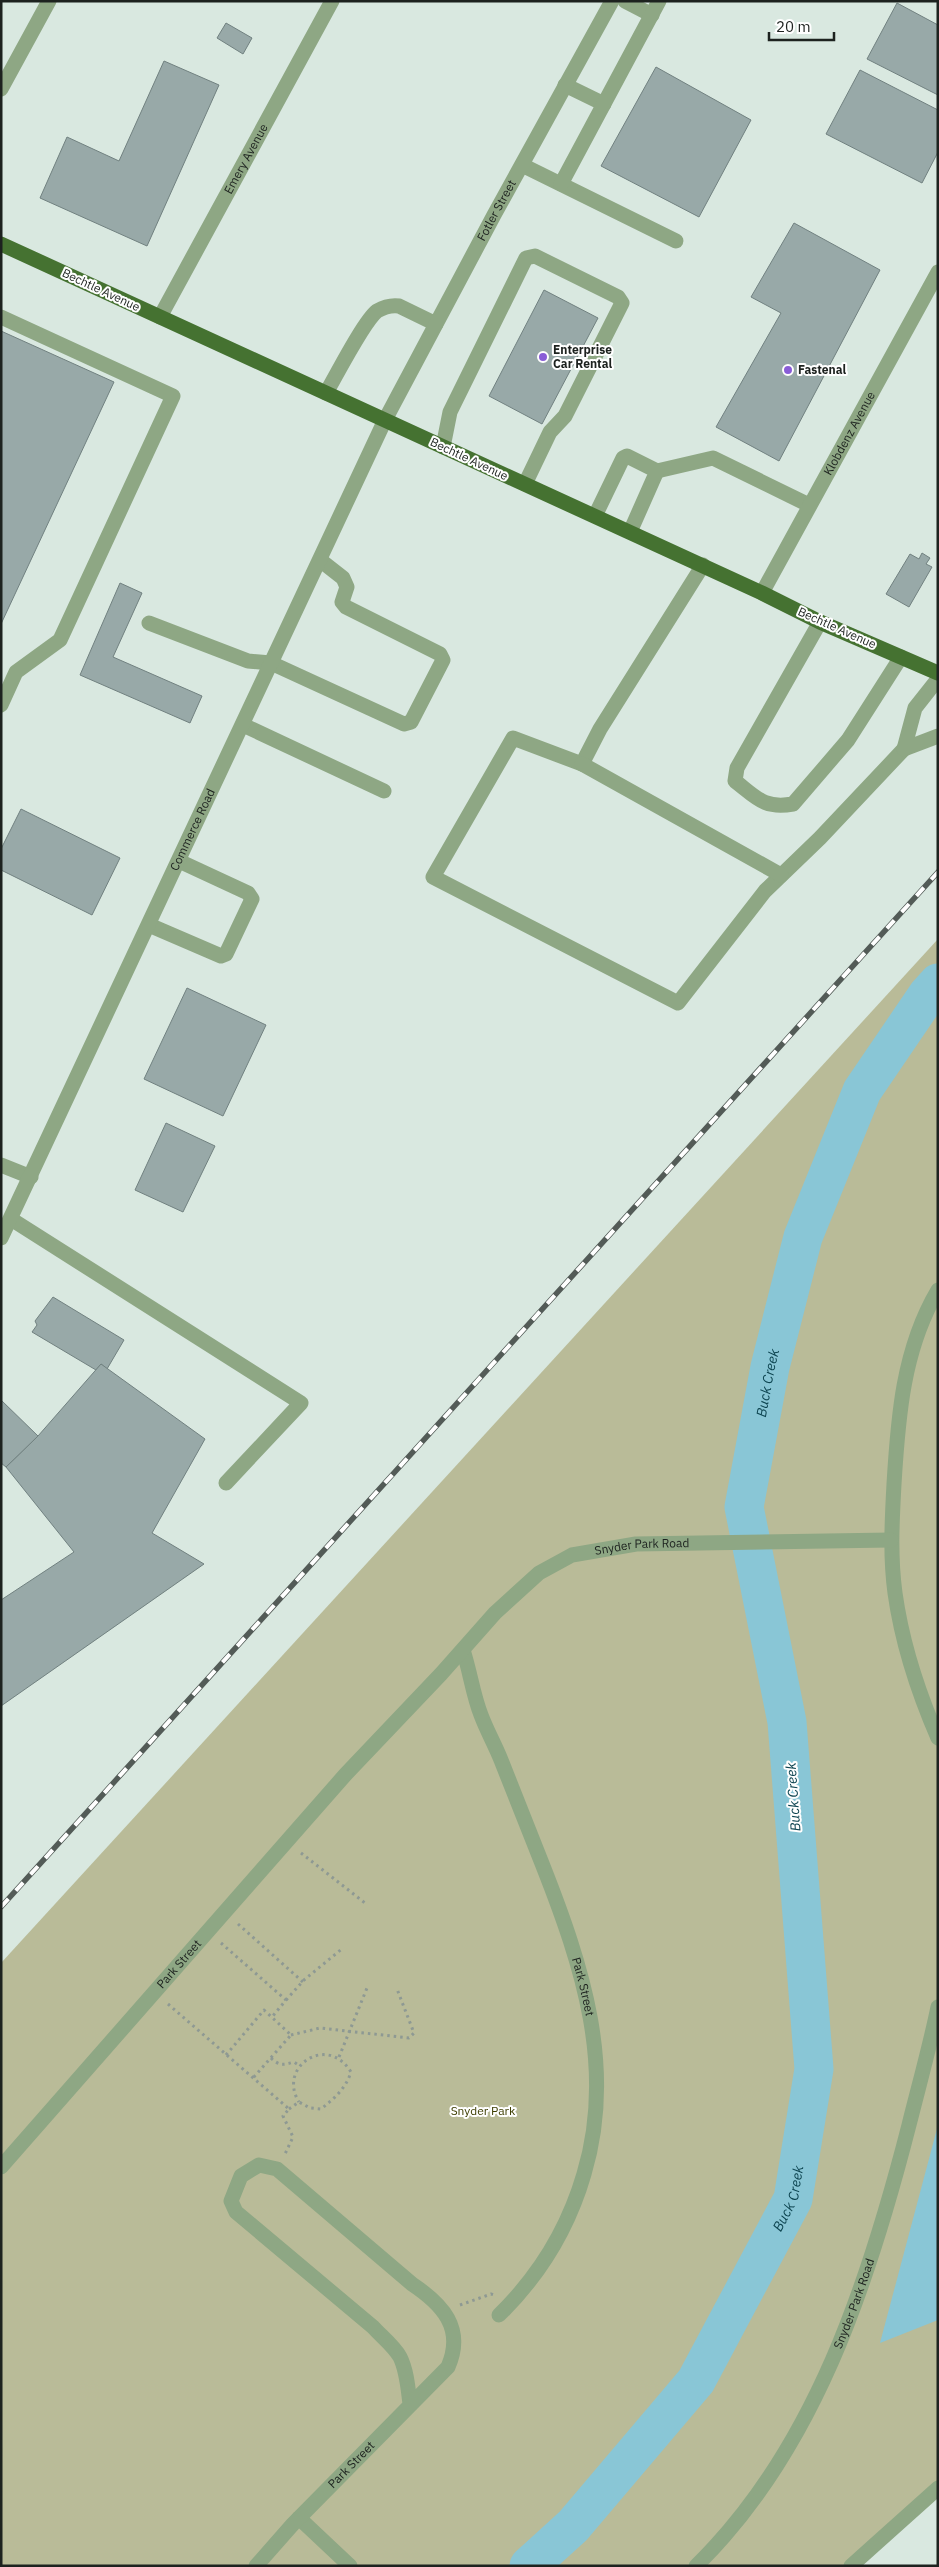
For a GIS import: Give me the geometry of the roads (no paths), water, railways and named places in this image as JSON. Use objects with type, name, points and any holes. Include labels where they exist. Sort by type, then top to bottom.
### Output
[{"type":"main road","name":"Bechtle Avenue","points":[[1,244],[702,565],[820,622],[938,673]]},
{"type":"street","points":[[1,89],[49,1]]},
{"type":"street","name":"Emery Avenue","points":[[160,317],[332,1]]},
{"type":"street","name":"Fotler Street","points":[[385,420],[612,1]]},
{"type":"street","points":[[561,184],[655,8],[625,1]]},
{"type":"street","points":[[566,85],[604,104]]},
{"type":"street","points":[[522,165],[676,241]]},
{"type":"street","points":[[443,447],[450,412],[526,258],[535,256],[618,297],[622,303],[565,416],[550,432],[525,484]]},
{"type":"street","name":"Klobdenz Avenue","points":[[762,593],[938,272]]},
{"type":"street","points":[[326,393],[368,320],[378,310],[393,305],[399,306],[436,324]]},
{"type":"street","points":[[1,317],[173,396],[60,640],[16,672],[1,706]]},
{"type":"street","name":"Commerce Road","points":[[1,1238],[32,1177],[385,420]]},
{"type":"street","points":[[595,516],[622,458],[627,456],[657,470],[713,458],[809,505]]},
{"type":"street","points":[[630,532],[657,470]]},
{"type":"street","points":[[149,623],[248,661],[271,663],[404,724],[411,722],[443,660],[440,654],[346,607],[342,602],[347,587],[343,578],[320,560]]},
{"type":"street","points":[[582,764],[600,729],[702,565]]},
{"type":"street","points":[[820,622],[737,768],[735,781],[764,804],[778,807],[793,804],[848,740],[901,657]]},
{"type":"street","points":[[904,749],[915,708],[938,679]]},
{"type":"street","points":[[243,725],[384,791]]},
{"type":"street","points":[[782,875],[582,764],[513,738],[432,877],[678,1003],[765,891],[782,875],[904,749],[938,736]]},
{"type":"street","points":[[150,925],[220,956],[226,954],[252,899],[248,893],[179,861]]},
{"type":"street","points":[[1,1165],[32,1177]]},
{"type":"street","points":[[11,1219],[301,1403],[226,1483]]},
{"type":"street","points":[[938,1290],[926,1310],[912,1348],[903,1389],[896,1446],[891,1540],[895,1596],[908,1652],[924,1705],[938,1738]]},
{"type":"street","name":"Snyder Park Road","points":[[441,1674],[495,1613],[539,1573],[572,1555],[636,1544],[891,1540]]},
{"type":"street","name":"Park Street","points":[[463,1650],[480,1714],[501,1760],[568,1932],[585,1985],[594,2033],[598,2080],[596,2118],[588,2160],[576,2203],[559,2238],[537,2272],[499,2315]]},
{"type":"street","name":"Park Street","points":[[1,2167],[345,1775],[441,1674]]},
{"type":"street","name":"Snyder Park Road","points":[[696,2566],[748,2506],[778,2465],[810,2408],[840,2339],[873,2250],[896,2173],[938,2007]]},
{"type":"street","name":"Park Street","points":[[256,2566],[299,2518],[448,2367],[454,2354],[454,2337],[443,2311],[431,2297],[412,2284],[277,2169],[259,2165],[241,2176],[231,2201],[236,2212],[373,2327],[400,2356],[406,2374],[410,2404]]},
{"type":"street","points":[[852,2566],[938,2488]]},
{"type":"street","points":[[299,2518],[350,2566]]},
{"type":"water","points":[[938,2125],[938,2320],[880,2343]]},
{"type":"waterway","name":"Buck Creek","points":[[529,2566],[573,2526],[696,2381],[793,2199],[814,2069],[787,1722],[744,1507],[770,1367],[803,1237],[862,1091],[928,994],[938,983]]},
{"type":"railway","points":[[1,1907],[938,872]]},
{"type":"place","name":"Enterprise Car Rental","points":[[543,357]]},
{"type":"place","name":"Fastenal","points":[[788,370]]},
{"type":"park label","name":"Snyder Park","points":[[483,2111]]}]
